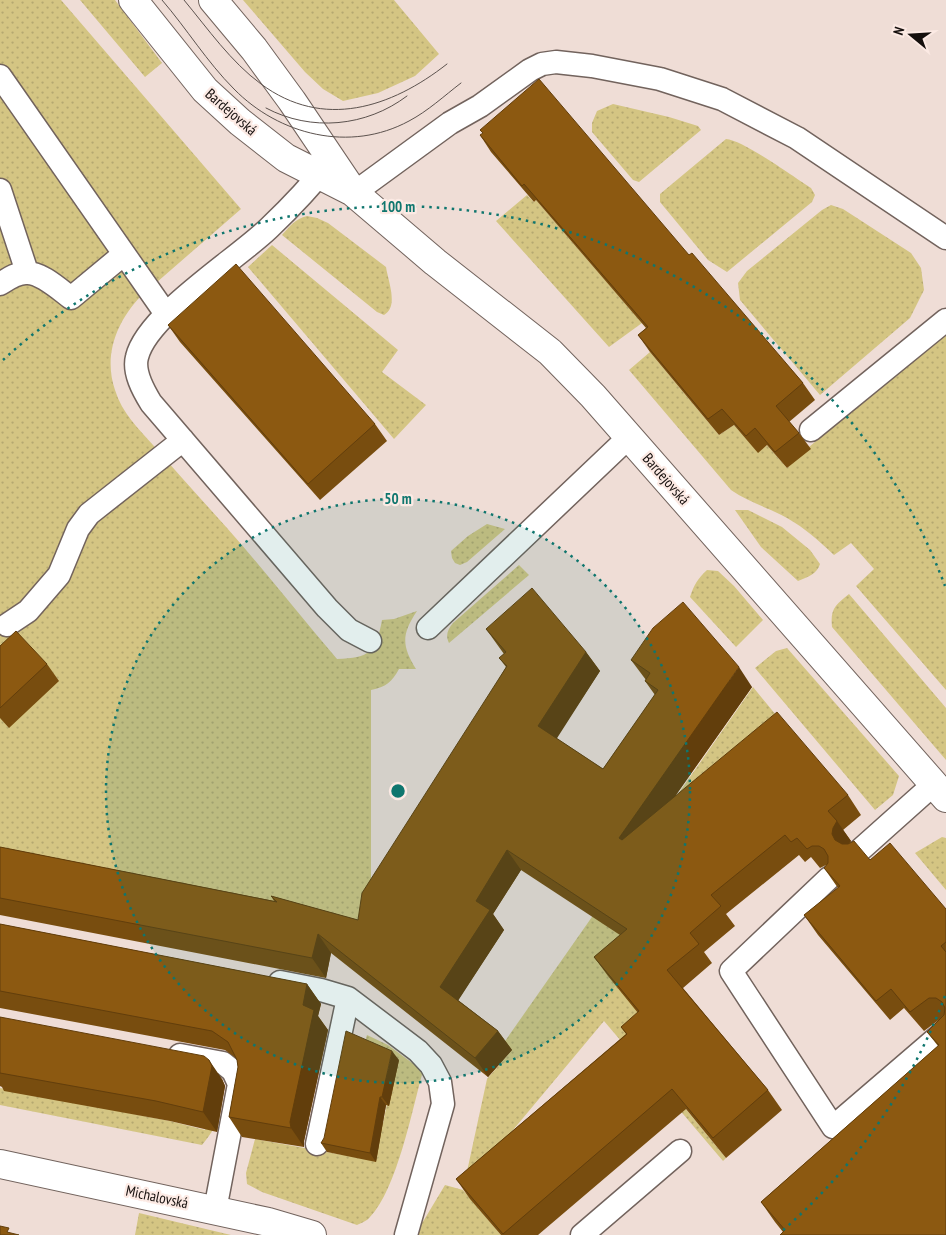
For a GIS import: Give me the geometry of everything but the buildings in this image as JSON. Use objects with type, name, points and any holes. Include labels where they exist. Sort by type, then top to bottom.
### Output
[{"type":"street","name":"Bardejovská","points":[[133,0],[205,90],[240,122],[286,158],[325,168],[435,262],[550,352],[594,396],[940,791]]},
{"type":"street","points":[[213,0],[254,49],[292,101],[325,168]]},
{"type":"street","name":"Michalovská","points":[[0,1164],[268,1222],[312,1235]]},
{"type":"lane","points":[[354,193],[450,122],[480,106],[530,70],[542,64],[556,62],[592,66],[660,79],[722,100],[797,138],[946,238]]},
{"type":"lane","points":[[0,76],[166,314]]},
{"type":"lane","points":[[325,168],[269,228],[166,314],[143,342],[137,358],[138,374],[151,403],[327,608],[349,630],[370,641]]},
{"type":"lane","points":[[0,190],[27,272]]},
{"type":"lane","points":[[0,284],[16,275],[27,272],[42,278],[72,298],[124,254]]},
{"type":"lane","points":[[811,430],[946,320]]},
{"type":"lane","points":[[428,628],[629,437]]},
{"type":"lane","points":[[7,625],[28,611],[58,575],[78,529],[89,514],[184,440]]},
{"type":"lane","points":[[859,851],[940,791]]},
{"type":"lane","points":[[829,878],[731,970],[833,1126],[946,1030]]},
{"type":"lane","points":[[263,979],[322,990],[348,998],[418,1051],[431,1065],[440,1082],[443,1104],[406,1235]]},
{"type":"lane","points":[[317,1144],[348,998]]},
{"type":"lane","points":[[155,1050],[223,1063],[233,1071],[239,1084],[215,1210]]},
{"type":"lane","points":[[582,1235],[680,1152]]},
{"type":"shaded area","points":[[0,0],[61,0],[241,209],[141,296],[125,316],[114,339],[111,364],[115,390],[126,413],[241,544],[337,659],[364,655],[374,646],[382,620],[394,619],[417,611],[408,627],[405,640],[408,654],[416,669],[399,669],[388,683],[371,690],[371,940],[0,864]]},
{"type":"shaded area","points":[[80,0],[115,0],[162,63],[145,77]]},
{"type":"shaded area","points":[[243,0],[394,0],[439,54],[415,76],[378,93],[343,101],[323,89],[305,72]]},
{"type":"shaded area","points":[[613,104],[669,117],[698,126],[701,130],[639,182],[633,180],[592,132],[592,123],[597,111]]},
{"type":"shaded area","points":[[726,139],[734,141],[769,160],[811,188],[815,195],[812,202],[727,272],[708,260],[660,202],[660,194]]},
{"type":"shaded area","points":[[527,195],[534,202],[536,200],[642,323],[609,347],[496,221]]},
{"type":"shaded area","points":[[831,205],[843,209],[911,253],[921,268],[924,290],[910,318],[820,395],[740,300],[738,283],[747,271],[822,210]]},
{"type":"shaded area","points":[[307,216],[328,223],[386,267],[392,300],[391,306],[384,315],[377,312],[282,235],[296,221]]},
{"type":"shaded area","points":[[272,245],[398,350],[382,372],[426,405],[394,439],[248,267]]},
{"type":"shaded area","points":[[946,332],[946,690],[856,586],[874,569],[851,543],[834,555],[794,522],[731,490],[629,370],[650,352],[719,435],[734,425],[758,452],[767,445],[787,468],[809,447]]},
{"type":"shaded area","points":[[735,510],[748,510],[782,527],[810,550],[820,564],[817,570],[798,581],[761,547]]},
{"type":"shaded area","points":[[487,524],[505,529],[467,562],[460,565],[455,563],[451,551],[468,536]]},
{"type":"shaded area","points":[[519,565],[529,575],[449,643],[448,632],[453,623]]},
{"type":"shaded area","points":[[707,570],[718,571],[734,586],[763,620],[736,647],[690,597],[697,582]]},
{"type":"shaded area","points":[[849,594],[946,708],[946,760],[832,627],[832,615],[835,607]]},
{"type":"shaded area","points":[[787,648],[899,776],[893,795],[875,810],[755,668],[776,651]]},
{"type":"shaded area","points":[[753,687],[790,732],[653,1031],[635,1047],[726,1158],[723,1161],[604,1021],[463,1190],[487,1079],[512,1050],[503,1044]]},
{"type":"shaded area","points":[[942,837],[946,838],[946,890],[915,853]]},
{"type":"shaded area","points":[[367,1035],[388,1045],[423,1071],[396,1169],[380,1204],[370,1217],[357,1225],[262,1192],[247,1184],[246,1173],[255,1139],[343,1155],[383,1123],[390,1089],[364,1045]]},
{"type":"shaded area","points":[[0,1088],[170,1121],[205,1130],[212,1093],[216,1109],[216,1120],[212,1132],[202,1145],[0,1105]]},
{"type":"shaded area","points":[[445,1185],[463,1190],[501,1235],[413,1235]]},
{"type":"shaded area","points":[[139,1213],[231,1235],[135,1235]]},
{"type":"tram line","points":[[162,0],[215,68],[234,89],[252,105],[272,118],[294,128],[316,134],[340,137],[363,136],[386,131],[416,117],[461,83]]},
{"type":"tram line","points":[[184,0],[220,45],[250,75],[284,98],[308,106],[332,109],[356,108],[380,102],[403,92],[447,64]]},
{"type":"tram line","points":[[266,108],[283,116],[301,121],[338,123],[374,114],[407,96]]}]
